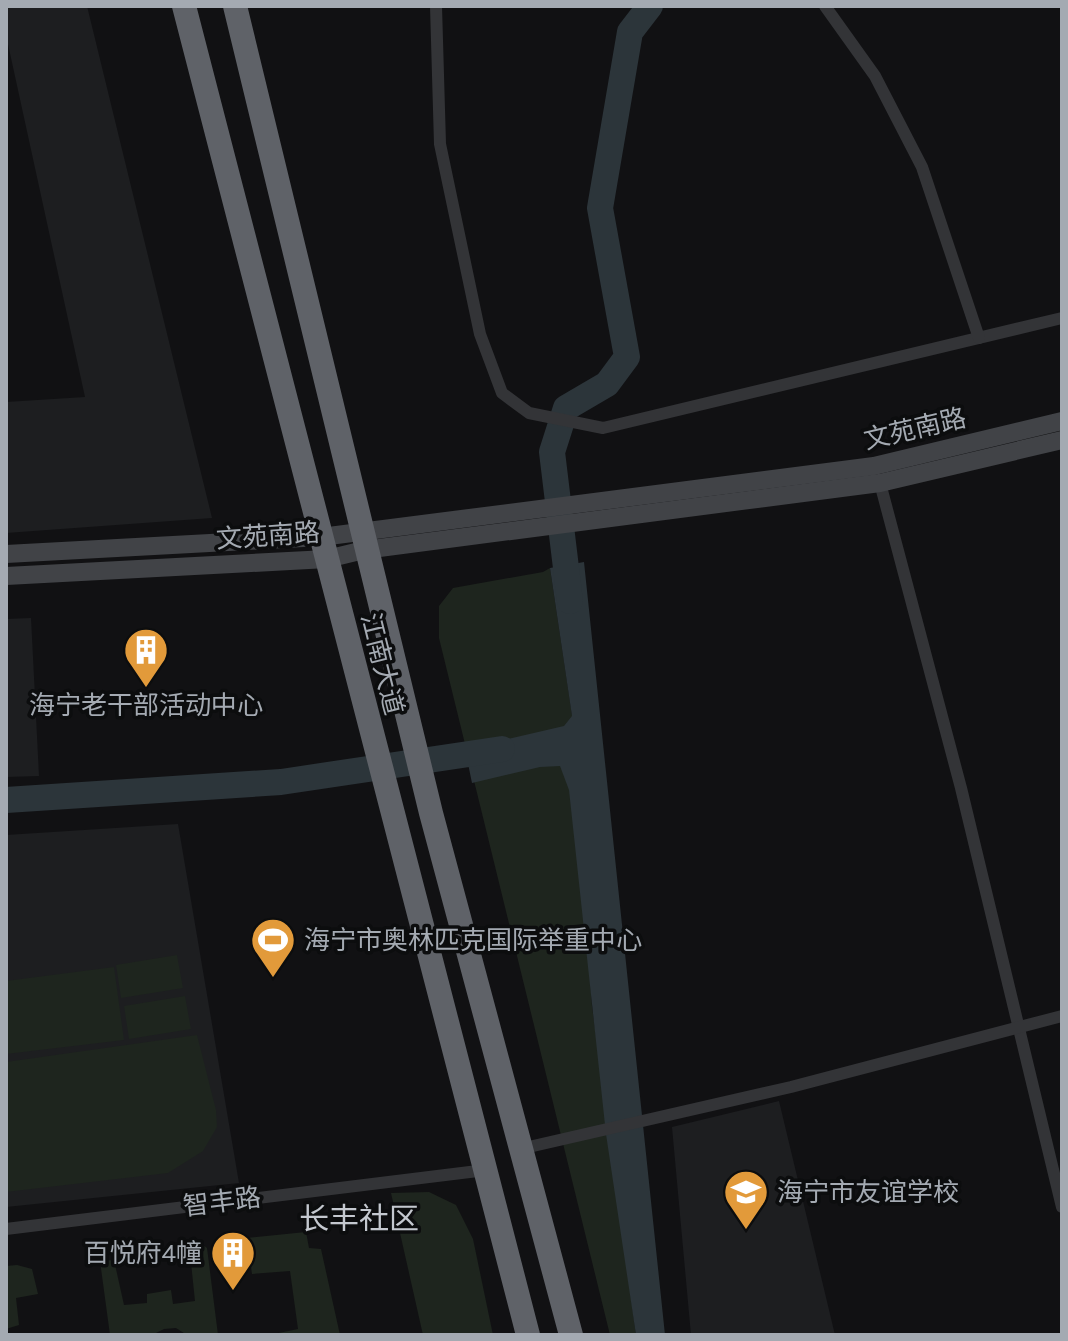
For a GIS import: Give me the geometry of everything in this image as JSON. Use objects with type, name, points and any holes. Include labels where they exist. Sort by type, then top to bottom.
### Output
[{"type":"highway","name":"江南大道","points":[[184,6],[528,1335]]},
{"type":"highway","name":"江南大道","points":[[235,6],[362,541],[431,813],[571,1335]]},
{"type":"main road","name":"文苑南路","points":[[6,576],[324,548],[529,510],[874,466],[1062,421]]},
{"type":"main road","name":"文苑南路","points":[[362,541],[531,530],[880,483],[1062,440]]},
{"type":"main road","name":"文苑南路","points":[[6,554],[324,548]]},
{"type":"street","points":[[436,6],[440,144],[480,334],[502,393],[532,413],[603,428],[1062,318]]},
{"type":"street","points":[[825,6],[875,76],[922,167],[979,338]]},
{"type":"street","points":[[880,483],[961,788],[1062,1207]]},
{"type":"street","points":[[520,1149],[791,1087],[1062,1016]]},
{"type":"street","name":"智丰路","points":[[6,1229],[486,1170]]},
{"type":"shaded area","points":[[6,6],[87,6],[212,518],[6,533],[6,402],[85,397],[6,35]]},
{"type":"shaded area","points":[[584,562],[665,1335],[636,1335],[606,1134],[569,790],[560,766],[540,767],[472,783],[465,749],[564,726],[572,716],[550,568]]},
{"type":"shaded area","points":[[550,568],[572,715],[592,1006],[636,1335],[610,1335],[439,638],[439,606],[453,588],[543,572]]},
{"type":"shaded area","points":[[31,618],[39,776],[6,777],[6,619]]},
{"type":"shaded area","points":[[178,824],[239,1183],[6,1207],[6,835]]},
{"type":"shaded area","points":[[177,955],[183,988],[121,998],[116,965]]},
{"type":"shaded area","points":[[114,967],[124,1040],[6,1054],[6,981]]},
{"type":"shaded area","points":[[185,996],[191,1029],[129,1039],[124,1006]]},
{"type":"shaded area","points":[[197,1035],[216,1110],[217,1127],[203,1151],[168,1173],[6,1192],[6,1062]]},
{"type":"shaded area","name":"海宁市友谊学校","points":[[779,1101],[835,1335],[691,1335],[672,1127]]},
{"type":"shaded area","points":[[429,1192],[456,1205],[473,1239],[493,1335],[423,1335],[391,1193]]},
{"type":"shaded area","points":[[306,1232],[309,1248],[321,1249],[340,1335],[269,1335],[298,1329],[290,1271],[252,1274],[247,1238]]},
{"type":"shaded area","points":[[203,1245],[207,1248],[218,1335],[187,1335],[176,1328],[152,1335],[110,1335],[100,1261],[114,1260],[124,1305],[147,1303],[147,1294],[171,1290],[173,1304],[195,1301],[190,1253],[192,1248]]},
{"type":"shaded area","points":[[6,1266],[32,1269],[38,1294],[16,1298],[19,1325],[6,1329]]},
{"type":"waterway","points":[[570,601],[552,452],[566,408],[607,384],[627,357],[600,208],[630,32],[650,6]]},
{"type":"waterway","points":[[6,800],[281,782],[502,749]]},
{"type":"place","name":"海宁老干部活动中心","points":[[146,689]]},
{"type":"place","name":"海宁市奥林匹克国际举重中心","points":[[273,979]]},
{"type":"place","name":"海宁市友谊学校","points":[[746,1231]]},
{"type":"place","name":"百悦府4幢","points":[[233,1292]]},
{"type":"district","name":"长丰社区","points":[[359,1219]]}]
